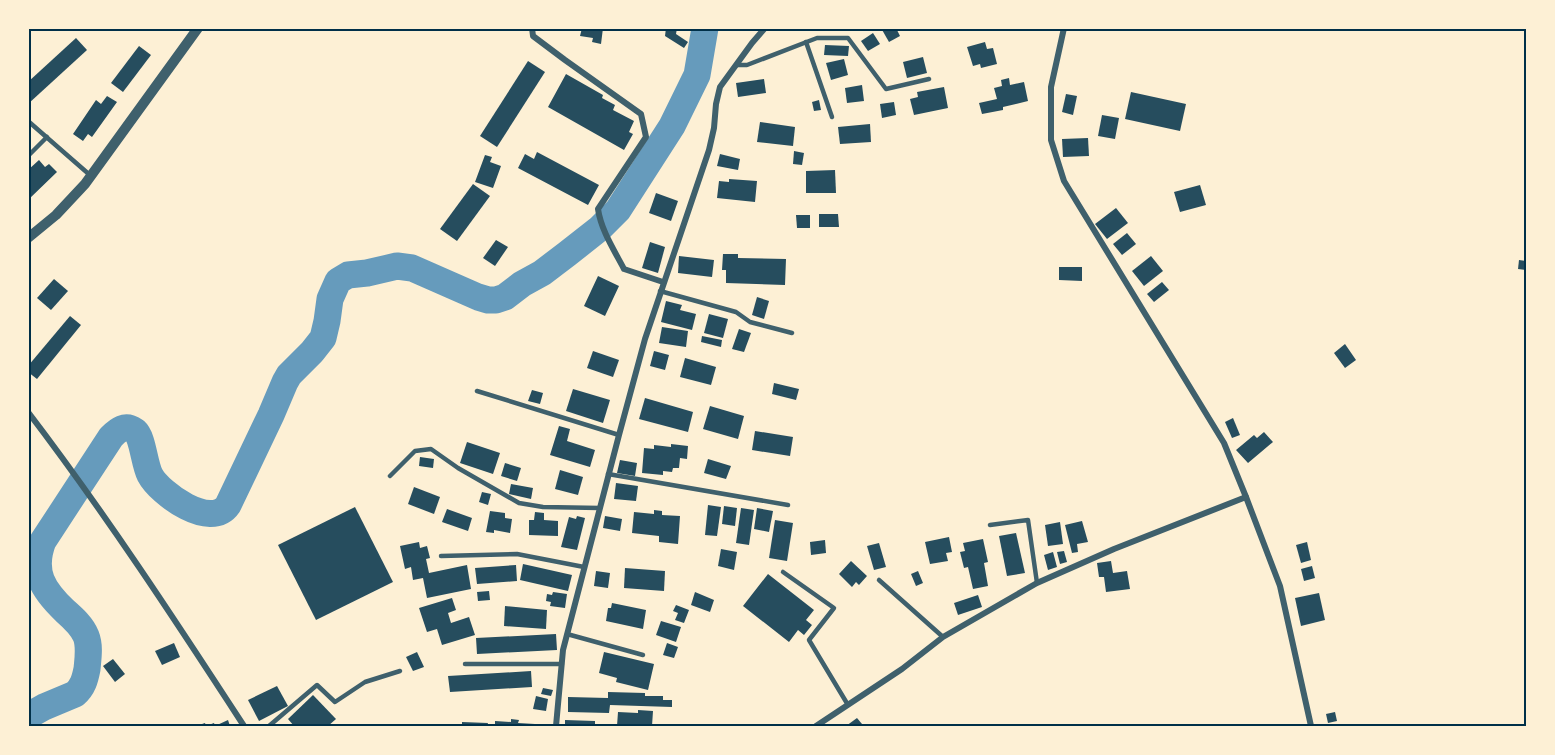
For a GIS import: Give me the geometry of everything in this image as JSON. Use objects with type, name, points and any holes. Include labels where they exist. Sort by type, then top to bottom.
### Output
[{"type":"street","points":[[28,238],[56,214],[91,176],[198,28]]},
{"type":"street","points":[[532,28],[533,36],[641,114],[646,136],[598,209],[612,247],[624,269],[663,282]]},
{"type":"street","points":[[556,726],[567,634],[584,567],[645,339],[709,150],[720,87],[765,28]]},
{"type":"street","points":[[1064,28],[1051,87],[1051,140],[1064,181],[1224,443],[1280,586],[1311,726]]},
{"type":"street","points":[[28,412],[75,473],[244,726]]},
{"type":"street","points":[[816,726],[902,669],[943,637],[1037,583],[1113,549],[1246,496]]},
{"type":"lane","points":[[736,65],[747,65],[817,38],[848,38],[886,89],[929,79]]},
{"type":"lane","points":[[807,42],[832,117]]},
{"type":"lane","points":[[28,121],[91,176]]},
{"type":"lane","points":[[28,156],[47,137]]},
{"type":"lane","points":[[660,291],[736,312],[750,322],[792,333]]},
{"type":"lane","points":[[477,391],[619,435]]},
{"type":"lane","points":[[390,476],[415,451],[431,449],[458,468],[519,503],[543,507],[600,508]]},
{"type":"lane","points":[[608,474],[788,505]]},
{"type":"lane","points":[[990,525],[1028,520],[1037,583]]},
{"type":"lane","points":[[441,556],[517,555],[584,567]]},
{"type":"lane","points":[[783,572],[834,608],[809,640],[848,705]]},
{"type":"lane","points":[[879,580],[943,637]]},
{"type":"lane","points":[[567,634],[643,655]]},
{"type":"lane","points":[[465,664],[562,664]]},
{"type":"lane","points":[[269,726],[317,685],[335,702],[365,682],[400,671]]},
{"type":"building","points":[[582,28],[603,28],[601,44],[592,42],[593,38],[580,36]]},
{"type":"building","points":[[666,28],[677,28],[676,34],[688,42],[684,48],[665,36]]},
{"type":"building","points":[[881,28],[896,28],[900,36],[889,42]]},
{"type":"building","points":[[873,33],[880,44],[868,51],[861,41]]},
{"type":"building","points":[[76,38],[87,50],[28,104],[28,82]]},
{"type":"building","points":[[985,42],[987,49],[993,48],[997,64],[981,68],[980,64],[973,66],[967,47]]},
{"type":"building","points":[[825,45],[849,46],[848,56],[824,55]]},
{"type":"building","points":[[139,46],[151,55],[123,92],[111,83]]},
{"type":"building","points":[[923,57],[927,73],[907,78],[903,62]]},
{"type":"building","points":[[844,59],[848,75],[831,80],[826,63]]},
{"type":"building","points":[[528,61],[545,72],[497,147],[480,136]]},
{"type":"building","points":[[566,74],[603,95],[602,98],[615,105],[613,110],[634,121],[629,132],[633,134],[624,150],[548,107]]},
{"type":"building","points":[[1009,78],[1010,85],[1024,82],[1028,101],[1003,107],[1003,110],[982,114],[979,103],[997,99],[994,88],[1002,86],[1001,80]]},
{"type":"building","points":[[764,79],[766,93],[738,97],[736,83]]},
{"type":"building","points":[[862,85],[864,101],[847,103],[845,88]]},
{"type":"building","points":[[944,87],[948,108],[914,115],[910,99],[918,97],[917,92]]},
{"type":"building","points":[[1131,92],[1186,104],[1180,131],[1125,119]]},
{"type":"building","points":[[1066,94],[1077,96],[1073,115],[1062,112]]},
{"type":"building","points":[[107,96],[117,102],[92,137],[88,134],[83,141],[73,134],[96,100],[101,104]]},
{"type":"building","points":[[819,100],[821,110],[814,111],[812,102]]},
{"type":"building","points":[[894,102],[896,115],[882,118],[880,104]]},
{"type":"building","points":[[1102,115],[1119,118],[1115,139],[1098,136]]},
{"type":"building","points":[[760,122],[795,127],[793,146],[757,142]]},
{"type":"building","points":[[870,124],[871,142],[840,144],[838,127]]},
{"type":"building","points":[[1088,138],[1089,156],[1063,157],[1062,139]]},
{"type":"building","points":[[794,151],[804,153],[802,165],[793,164]]},
{"type":"building","points":[[537,152],[599,185],[588,205],[518,168],[525,154],[534,159]]},
{"type":"building","points":[[720,154],[740,159],[738,170],[717,166]]},
{"type":"building","points":[[485,155],[492,157],[490,162],[501,166],[493,188],[475,182]]},
{"type":"building","points":[[39,160],[45,167],[49,164],[57,172],[28,200],[28,170]]},
{"type":"building","points":[[835,170],[836,193],[806,193],[806,171]]},
{"type":"building","points":[[729,179],[757,181],[755,202],[717,198],[719,181],[729,182]]},
{"type":"building","points":[[473,184],[490,196],[457,241],[440,229]]},
{"type":"building","points":[[1200,185],[1206,205],[1180,212],[1174,192]]},
{"type":"building","points":[[656,193],[678,201],[671,221],[649,213]]},
{"type":"building","points":[[1116,208],[1128,223],[1107,239],[1095,224]]},
{"type":"building","points":[[819,214],[838,214],[839,227],[819,227]]},
{"type":"building","points":[[796,215],[810,215],[810,228],[797,228]]},
{"type":"building","points":[[1127,233],[1136,244],[1122,255],[1113,244]]},
{"type":"building","points":[[496,240],[508,247],[495,266],[483,258]]},
{"type":"building","points":[[650,242],[665,247],[658,273],[642,268]]},
{"type":"building","points":[[723,254],[738,254],[738,258],[786,259],[785,285],[726,283],[726,270],[722,270]]},
{"type":"building","points":[[679,256],[714,260],[712,277],[678,273]]},
{"type":"building","points":[[1151,256],[1163,271],[1144,286],[1132,271]]},
{"type":"building","points":[[1519,260],[1526,261],[1526,270],[1518,269]]},
{"type":"building","points":[[1059,267],[1082,267],[1082,281],[1059,280]]},
{"type":"building","points":[[598,276],[619,286],[605,316],[584,306]]},
{"type":"building","points":[[54,279],[68,291],[51,310],[37,298]]},
{"type":"building","points":[[1162,282],[1169,290],[1154,302],[1147,294]]},
{"type":"building","points":[[757,297],[769,301],[764,319],[752,315]]},
{"type":"building","points":[[666,301],[682,305],[680,310],[696,314],[692,330],[661,322]]},
{"type":"building","points":[[709,314],[728,319],[723,338],[704,333]]},
{"type":"building","points":[[70,316],[81,325],[37,379],[28,372],[28,366]]},
{"type":"building","points":[[662,327],[688,331],[686,347],[659,343]]},
{"type":"building","points":[[739,329],[751,333],[744,352],[732,349]]},
{"type":"building","points":[[702,336],[722,340],[721,347],[701,342]]},
{"type":"building","points":[[1345,344],[1356,360],[1345,368],[1334,353]]},
{"type":"building","points":[[593,351],[619,360],[613,377],[587,368]]},
{"type":"building","points":[[654,351],[669,355],[665,370],[650,366]]},
{"type":"building","points":[[685,358],[716,367],[711,385],[680,377]]},
{"type":"building","points":[[774,383],[799,389],[796,400],[772,394]]},
{"type":"building","points":[[573,389],[610,400],[603,423],[566,411]]},
{"type":"building","points":[[532,390],[543,393],[540,404],[528,401]]},
{"type":"building","points":[[645,398],[693,412],[688,432],[639,419]]},
{"type":"building","points":[[710,406],[744,416],[738,439],[703,429]]},
{"type":"building","points":[[1233,418],[1240,435],[1232,438],[1225,422]]},
{"type":"building","points":[[559,426],[570,429],[567,441],[595,450],[590,467],[550,455]]},
{"type":"building","points":[[755,431],[793,437],[790,456],[752,450]]},
{"type":"building","points":[[1264,432],[1273,442],[1248,463],[1236,450],[1254,435],[1257,438]]},
{"type":"building","points":[[467,442],[500,453],[493,474],[460,463]]},
{"type":"building","points":[[671,444],[688,446],[687,459],[680,458],[679,468],[673,468],[672,472],[663,471],[663,475],[642,473],[644,448],[654,449],[654,445],[671,447]]},
{"type":"building","points":[[420,457],[434,459],[433,468],[419,466]]},
{"type":"building","points":[[708,459],[731,466],[726,479],[704,473]]},
{"type":"building","points":[[620,460],[637,463],[635,476],[617,473]]},
{"type":"building","points":[[505,463],[521,468],[517,481],[501,476]]},
{"type":"building","points":[[560,470],[583,477],[578,495],[555,489]]},
{"type":"building","points":[[616,483],[638,486],[636,501],[614,499]]},
{"type":"building","points":[[511,484],[533,488],[531,499],[509,494]]},
{"type":"building","points":[[414,487],[440,497],[434,514],[408,504]]},
{"type":"building","points":[[482,492],[491,494],[488,505],[479,502]]},
{"type":"building","points":[[708,505],[721,507],[717,536],[705,535]]},
{"type":"building","points":[[724,506],[737,508],[735,526],[722,524]]},
{"type":"building","points":[[355,507],[393,582],[316,620],[278,545]]},
{"type":"building","points":[[741,508],[754,510],[749,545],[736,543]]},
{"type":"building","points":[[757,508],[773,511],[769,532],[754,529]]},
{"type":"building","points":[[447,509],[472,518],[468,531],[442,522]]},
{"type":"building","points":[[654,510],[662,511],[662,515],[680,516],[678,544],[659,542],[659,536],[632,533],[634,512],[654,514]]},
{"type":"building","points":[[490,511],[505,513],[505,518],[512,519],[510,533],[494,530],[494,533],[486,532]]},
{"type":"building","points":[[535,512],[544,513],[544,520],[558,521],[558,536],[529,535],[529,520],[534,520]]},
{"type":"building","points":[[577,516],[585,518],[577,550],[561,547],[569,517],[576,519]]},
{"type":"building","points":[[605,516],[622,519],[620,531],[603,528]]},
{"type":"building","points":[[775,520],[793,523],[787,561],[769,558]]},
{"type":"building","points":[[1082,521],[1088,542],[1077,544],[1078,552],[1072,553],[1065,525]]},
{"type":"building","points":[[1060,522],[1063,544],[1048,546],[1045,525]]},
{"type":"building","points":[[1016,533],[1025,573],[1007,576],[999,536]]},
{"type":"building","points":[[949,537],[952,552],[946,553],[948,561],[930,564],[925,542]]},
{"type":"building","points":[[983,539],[988,562],[984,563],[988,586],[973,589],[968,567],[964,568],[960,552],[965,551],[963,543]]},
{"type":"building","points":[[825,540],[826,553],[811,555],[810,542]]},
{"type":"building","points":[[419,542],[420,548],[427,546],[430,558],[426,559],[429,573],[467,565],[471,589],[427,598],[423,578],[413,580],[411,567],[405,569],[400,546]]},
{"type":"building","points":[[1307,542],[1311,560],[1301,563],[1296,545]]},
{"type":"building","points":[[879,543],[886,567],[874,570],[867,546]]},
{"type":"building","points":[[721,549],[737,552],[734,570],[718,566]]},
{"type":"building","points":[[1064,551],[1067,562],[1060,564],[1057,552]]},
{"type":"building","points":[[1053,552],[1057,567],[1048,570],[1044,555]]},
{"type":"building","points":[[851,561],[867,576],[859,585],[856,582],[852,587],[839,574]]},
{"type":"building","points":[[1111,561],[1113,573],[1127,571],[1130,589],[1106,592],[1104,577],[1099,577],[1097,563]]},
{"type":"building","points":[[523,564],[572,575],[568,591],[520,580]]},
{"type":"building","points":[[516,565],[517,581],[477,584],[475,568]]},
{"type":"building","points":[[1312,566],[1315,578],[1304,581],[1301,569]]},
{"type":"building","points":[[625,568],[665,571],[664,591],[624,588]]},
{"type":"building","points":[[596,571],[610,573],[608,588],[594,586]]},
{"type":"building","points":[[918,571],[923,583],[916,586],[911,574]]},
{"type":"building","points":[[768,574],[814,610],[806,620],[812,625],[804,635],[798,630],[789,642],[743,606]]},
{"type":"building","points":[[489,591],[490,600],[478,601],[477,592]]},
{"type":"building","points":[[553,592],[567,594],[565,608],[550,606],[551,602],[546,601],[547,594],[552,595]]},
{"type":"building","points":[[695,592],[714,600],[710,612],[691,605]]},
{"type":"building","points":[[1319,593],[1325,620],[1301,626],[1295,598]]},
{"type":"building","points":[[978,595],[982,607],[958,615],[954,603]]},
{"type":"building","points":[[452,598],[456,610],[448,613],[451,623],[469,617],[475,635],[442,645],[437,629],[427,632],[419,608]]},
{"type":"building","points":[[612,603],[646,610],[643,629],[606,621],[608,608],[611,608]]},
{"type":"building","points":[[676,605],[689,610],[684,623],[675,620],[678,613],[673,611]]},
{"type":"building","points":[[505,606],[547,610],[546,629],[504,626]]},
{"type":"building","points":[[661,621],[681,627],[676,642],[656,635]]},
{"type":"building","points":[[556,634],[557,650],[477,654],[476,638]]},
{"type":"building","points":[[174,643],[180,657],[162,665],[155,651]]},
{"type":"building","points":[[667,643],[678,647],[674,658],[663,655]]},
{"type":"building","points":[[417,652],[424,667],[413,671],[406,657]]},
{"type":"building","points":[[604,652],[654,664],[648,690],[616,682],[617,678],[599,673]]},
{"type":"building","points":[[113,659],[125,674],[115,682],[103,666]]},
{"type":"building","points":[[531,671],[532,687],[450,692],[448,676]]},
{"type":"building","points":[[277,686],[288,706],[259,721],[248,700]]},
{"type":"building","points":[[543,688],[553,690],[551,696],[541,694]]},
{"type":"building","points":[[608,692],[663,696],[663,700],[672,700],[672,707],[610,705],[609,713],[568,712],[568,697],[608,698]]},
{"type":"building","points":[[313,695],[336,719],[328,726],[294,726],[288,719]]},
{"type":"building","points":[[536,696],[548,699],[546,711],[533,709]]},
{"type":"building","points":[[638,710],[653,711],[652,726],[617,726],[618,712],[638,713]]},
{"type":"building","points":[[1335,712],[1337,721],[1328,723],[1326,714]]},
{"type":"building","points":[[857,718],[862,724],[860,726],[846,726]]},
{"type":"building","points":[[511,719],[519,720],[518,723],[535,724],[534,726],[495,726],[495,721],[511,722]]},
{"type":"building","points":[[228,720],[230,726],[215,726]]},
{"type":"building","points":[[565,720],[595,721],[595,726],[565,726]]},
{"type":"building","points":[[462,722],[488,723],[487,726],[462,726]]},
{"type":"waterway","points":[[28,716],[75,694],[80,689],[87,669],[86,636],[80,626],[45,588],[38,562],[43,541],[111,437],[125,428],[135,431],[140,439],[150,475],[164,491],[198,512],[210,514],[220,512],[228,505],[289,375],[323,338],[330,299],[338,281],[348,275],[397,266],[412,268],[478,297],[496,300],[505,297],[542,273],[600,228],[618,210],[672,126],[697,75],[705,28]]}]
